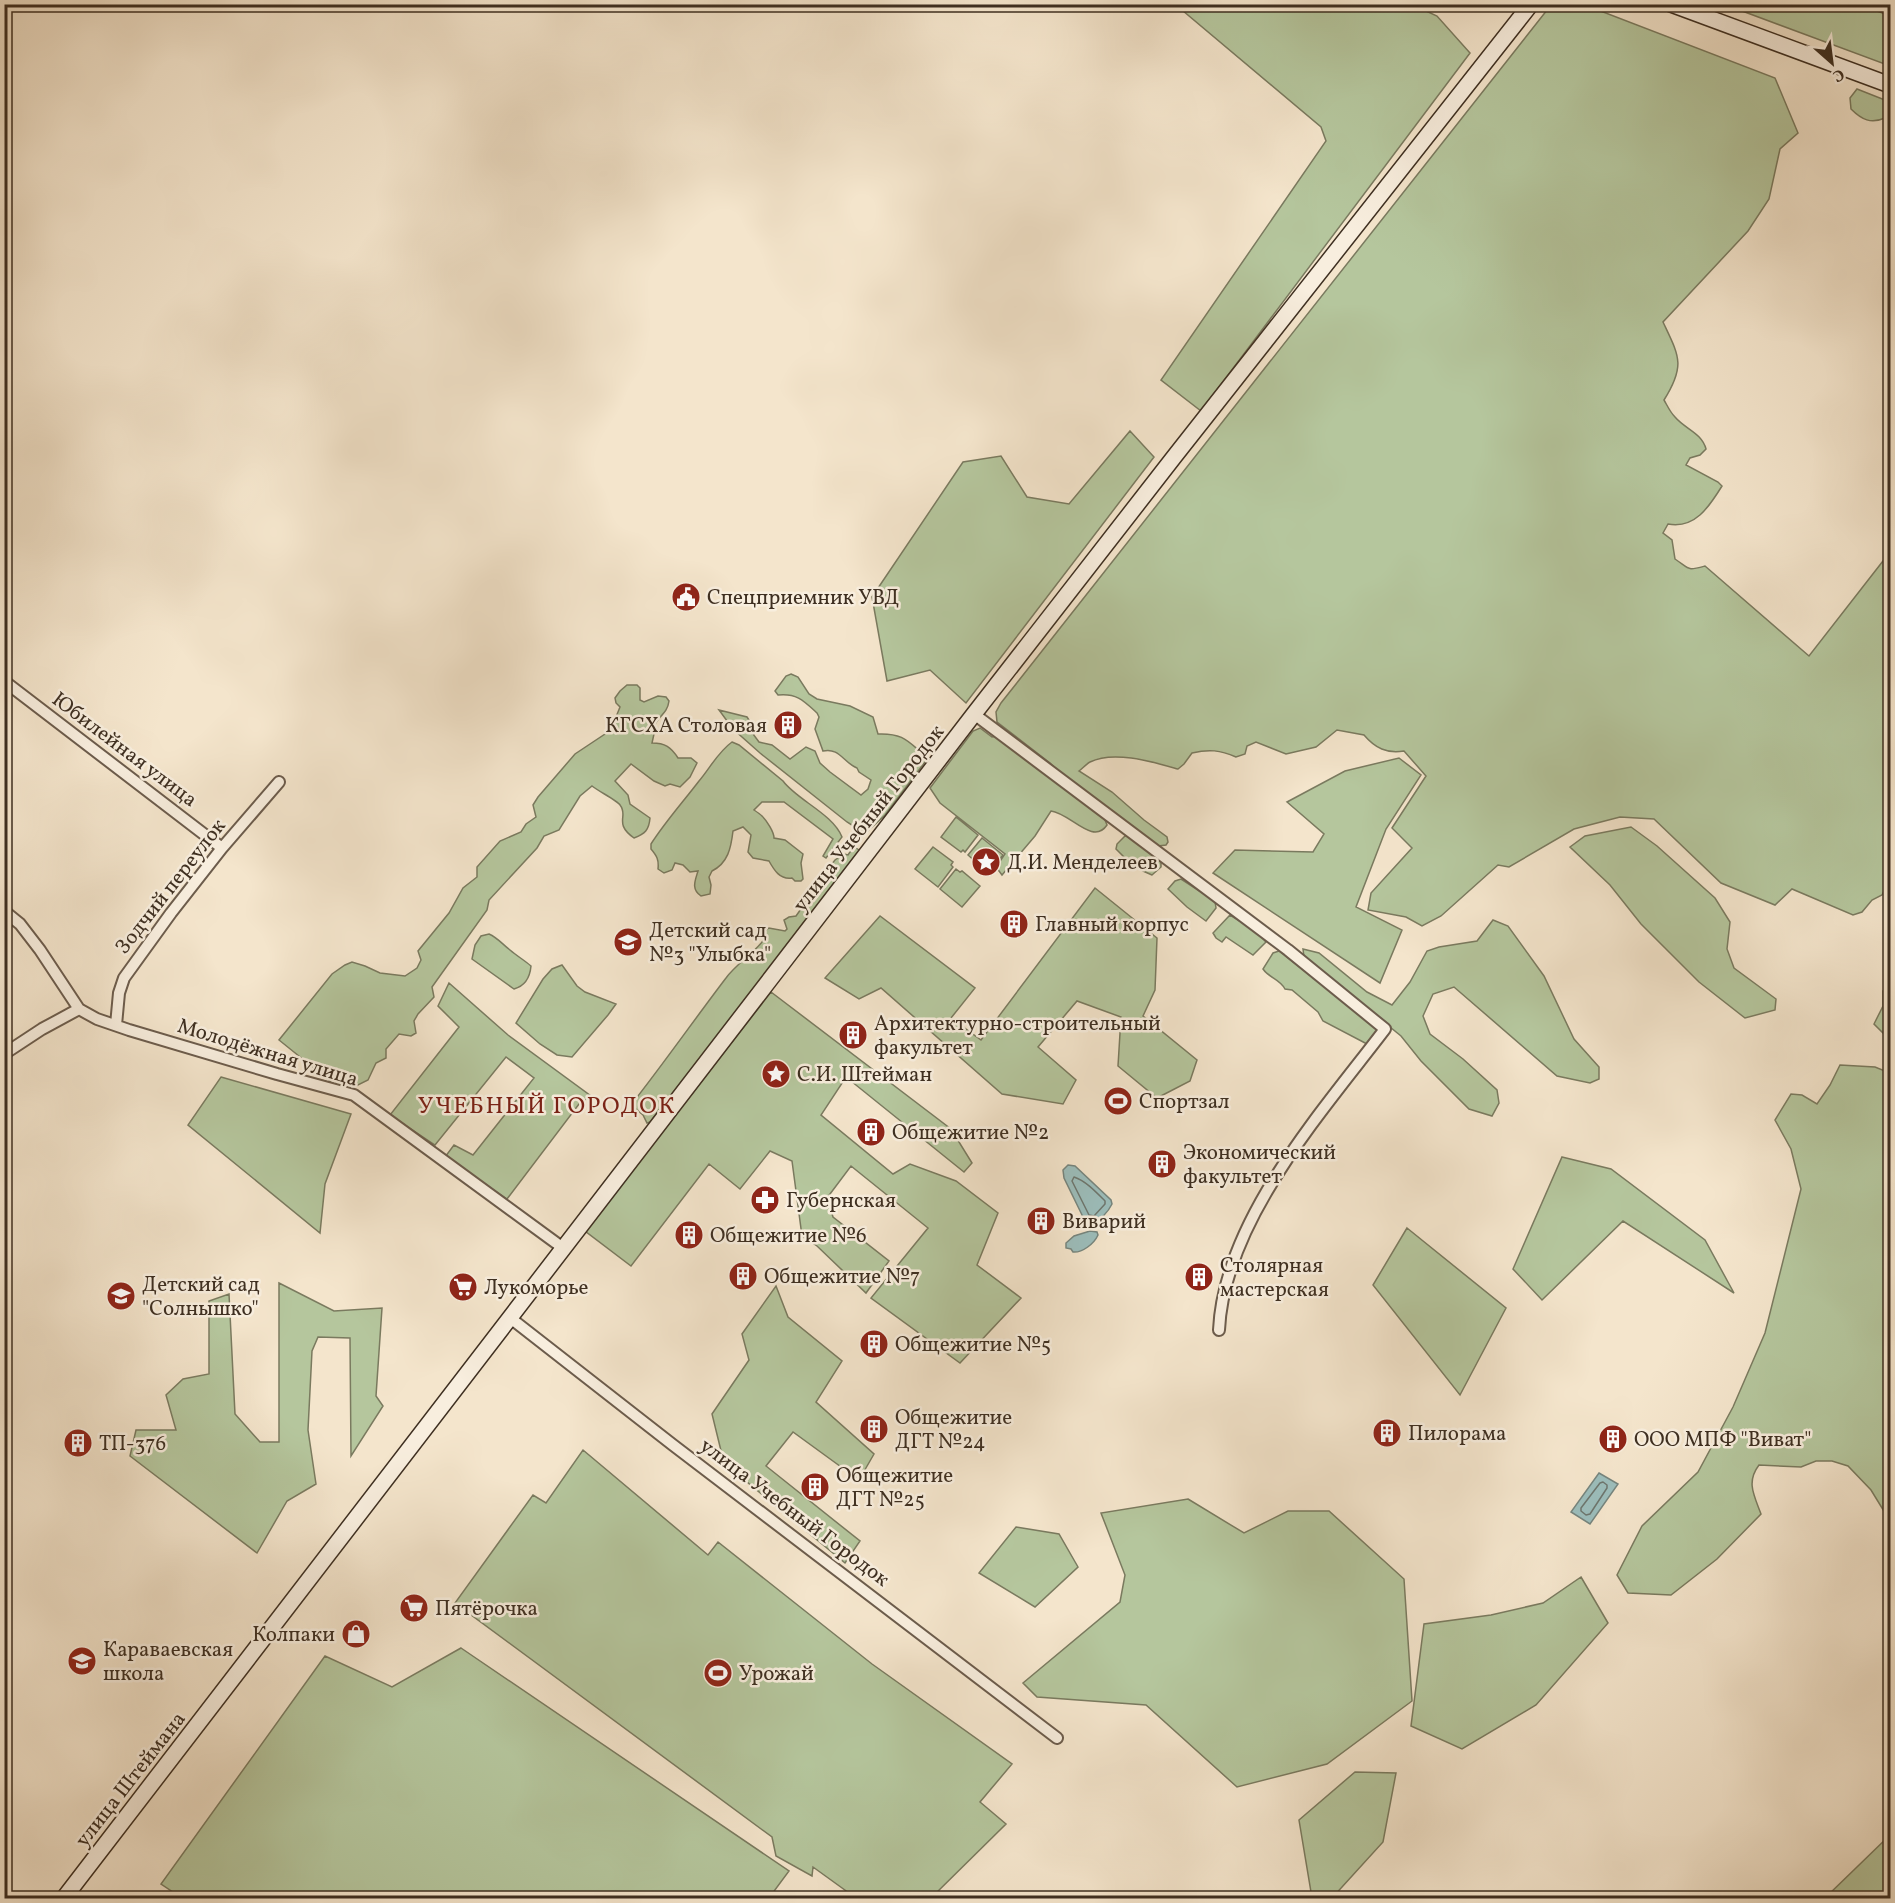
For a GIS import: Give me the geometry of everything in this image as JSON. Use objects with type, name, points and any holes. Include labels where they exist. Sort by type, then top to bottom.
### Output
[{"type":"street","name":"улица Учебный Городок","points":[[272,1628],[974,714],[1531,4]]},
{"type":"street","points":[[1671,4],[1890,85]]},
{"type":"street","name":"Юбилейная улица","points":[[4,681],[222,848]]},
{"type":"street","points":[[974,714],[1271,937],[1385,1029],[1306,1132],[1258,1205],[1234,1258],[1220,1309],[1219,1330]]},
{"type":"street","name":"Зодчий переулок","points":[[116,1025],[118,993],[124,978],[222,848],[279,782]]},
{"type":"street","points":[[4,911],[20,924],[40,950],[79,1009],[42,1029],[4,1054]]},
{"type":"street","name":"Молодёжная улица","points":[[79,1009],[97,1019],[116,1025],[354,1095],[562,1248]]},
{"type":"street","name":"улица Учебный Городок","points":[[509,1317],[1057,1738]]},
{"type":"street","name":"улица Штеймана","points":[[64,1899],[272,1628]]},
{"type":"green space","points":[[1411,4],[1437,16],[1470,53],[1201,411],[1161,380],[1326,141],[1321,127],[1176,5]]},
{"type":"green space","points":[[1551,5],[1585,5],[1775,78],[1798,133],[1780,149],[1769,199],[1748,231],[1663,322],[1678,361],[1675,378],[1664,400],[1673,415],[1701,439],[1706,449],[1700,455],[1690,458],[1686,465],[1722,486],[1712,502],[1694,520],[1678,525],[1668,524],[1663,533],[1672,540],[1675,559],[1689,569],[1705,566],[1809,656],[1890,552],[1890,879],[1882,895],[1872,900],[1862,912],[1853,915],[1792,889],[1775,905],[1721,883],[1654,819],[1620,817],[1574,829],[1509,867],[1498,865],[1441,916],[1422,926],[1406,917],[1368,910],[1371,893],[1412,848],[1392,828],[1426,776],[1404,751],[1387,751],[1377,747],[1364,735],[1337,730],[1316,747],[1286,754],[1256,742],[1247,746],[1245,754],[1236,757],[1214,751],[1192,753],[1178,769],[1134,758],[1110,757],[1090,762],[1079,771],[1112,792],[1167,837],[1166,845],[1158,846],[1068,781],[1050,763],[997,722],[996,712],[1001,703]]},
{"type":"green space","points":[[1726,5],[1862,5],[1890,16],[1890,66]]},
{"type":"green space","points":[[1857,89],[1890,102],[1890,124],[1885,118],[1875,121],[1867,120],[1851,109],[1850,98]]},
{"type":"green space","points":[[1130,431],[1154,457],[966,703],[930,670],[887,681],[872,597],[963,462],[1001,456],[1027,497],[1069,504]]},
{"type":"green space","points":[[791,674],[798,677],[809,694],[817,699],[850,706],[873,717],[878,734],[900,737],[911,743],[928,758],[885,815],[868,831],[861,831],[847,822],[760,753],[733,729],[719,710],[747,717],[753,734],[759,742],[772,745],[790,759],[806,747],[815,751],[820,763],[861,795],[868,789],[871,780],[837,753],[829,750],[823,751],[815,729],[819,717],[817,713],[800,699],[790,695],[778,695],[775,691],[786,676]]},
{"type":"green space","points":[[627,685],[637,685],[640,688],[640,700],[644,702],[658,696],[666,697],[669,701],[668,706],[654,726],[652,743],[670,748],[678,758],[691,758],[697,763],[690,777],[680,787],[670,784],[665,786],[654,781],[631,764],[615,781],[628,795],[630,804],[650,818],[646,831],[634,838],[628,833],[624,828],[620,805],[592,786],[580,796],[559,830],[544,836],[537,848],[489,900],[487,910],[432,987],[434,997],[414,1021],[416,1033],[411,1036],[399,1034],[386,1049],[386,1058],[376,1063],[368,1080],[352,1088],[330,1081],[279,1040],[332,974],[345,965],[352,962],[380,973],[405,976],[417,968],[421,960],[418,951],[449,913],[463,888],[477,877],[477,867],[500,841],[521,832],[526,824],[536,817],[533,805],[538,797],[575,754],[605,734],[614,722],[620,707],[615,698]]},
{"type":"green space","points":[[980,728],[992,737],[998,736],[1105,820],[1107,825],[1101,831],[1095,832],[1051,811],[1035,836],[1002,875],[996,867],[1005,854],[940,803],[930,788],[973,731]]},
{"type":"green space","points":[[732,742],[739,745],[797,795],[823,814],[842,837],[826,858],[823,856],[833,839],[784,802],[762,802],[754,810],[766,821],[774,838],[785,840],[803,854],[801,863],[803,879],[795,881],[792,878],[781,876],[769,861],[753,858],[748,852],[751,835],[743,827],[733,831],[728,854],[709,877],[710,894],[701,896],[695,888],[698,871],[690,872],[683,865],[675,863],[672,870],[664,873],[658,869],[658,861],[651,849],[651,844],[718,755]]},
{"type":"green space","points":[[1399,758],[1421,775],[1386,829],[1356,907],[1402,930],[1380,983],[1213,873],[1235,850],[1313,852],[1324,834],[1287,802],[1345,771]]},
{"type":"green space","points":[[956,817],[978,835],[965,852],[963,850],[961,852],[941,837]]},
{"type":"green space","points":[[1631,827],[1657,846],[1715,898],[1730,922],[1727,949],[1734,968],[1776,999],[1775,1010],[1745,1018],[1699,982],[1641,924],[1610,885],[1570,847],[1585,836]]},
{"type":"green space","points":[[1125,836],[1161,862],[1161,867],[1152,875],[1128,861],[1116,849],[1117,844]]},
{"type":"green space","points":[[982,838],[1003,855],[988,873],[968,855]]},
{"type":"green space","points":[[933,847],[953,862],[951,865],[953,867],[938,887],[915,869]]},
{"type":"green space","points":[[856,848],[861,854],[647,1123],[643,1115],[631,1105],[726,978],[761,943],[765,938],[763,932],[769,928],[785,931],[787,929],[784,920],[796,916],[813,892],[813,888],[835,860],[844,854],[848,855]]},
{"type":"green space","points":[[956,869],[962,871],[980,886],[962,907],[940,889]]},
{"type":"green space","points":[[1181,879],[1215,901],[1216,908],[1206,921],[1168,889],[1175,881]]},
{"type":"green space","points":[[1095,888],[1157,938],[1155,990],[1143,1016],[1197,1060],[1190,1081],[1157,1098],[1118,1066],[1121,1017],[1077,1001],[1038,1047],[1076,1080],[1063,1104],[1002,1094],[881,988],[859,999],[825,978],[880,916],[975,988],[951,1018],[981,1040]]},
{"type":"green space","points":[[1230,915],[1256,931],[1266,942],[1253,955],[1226,937],[1222,942],[1213,933]]},
{"type":"green space","points":[[1493,920],[1508,926],[1544,976],[1574,1039],[1599,1067],[1599,1079],[1590,1083],[1557,1076],[1454,987],[1433,994],[1423,1016],[1430,1034],[1463,1059],[1497,1090],[1499,1103],[1492,1116],[1469,1109],[1421,1061],[1401,1036],[1304,957],[1303,949],[1319,953],[1367,992],[1392,1005],[1410,982],[1427,951],[1477,941]]},
{"type":"green space","points":[[489,934],[531,966],[528,977],[521,986],[514,989],[472,959],[475,945],[481,936]]},
{"type":"green space","points":[[1279,951],[1376,1027],[1379,1032],[1367,1044],[1323,1021],[1318,1012],[1292,990],[1285,989],[1263,969],[1273,953]]},
{"type":"green space","points":[[562,965],[577,986],[585,992],[616,1004],[572,1057],[557,1055],[516,1023],[543,979],[552,969]]},
{"type":"green space","points":[[449,983],[508,1035],[591,1096],[579,1104],[507,1199],[445,1157],[454,1145],[473,1155],[534,1078],[506,1057],[435,1145],[390,1115],[459,1027],[438,1006]]},
{"type":"green space","points":[[1890,986],[1890,1040],[1874,1024],[1883,1006],[1883,991]]},
{"type":"green space","points":[[771,992],[951,1129],[972,1163],[964,1172],[846,1077],[821,1115],[893,1174],[910,1164],[956,1181],[998,1213],[977,1265],[1021,1298],[960,1363],[871,1298],[928,1228],[851,1166],[827,1198],[833,1217],[889,1261],[866,1293],[817,1246],[802,1236],[792,1161],[770,1151],[740,1189],[709,1164],[631,1266],[585,1231]]},
{"type":"green space","points":[[1840,1065],[1875,1067],[1890,1073],[1890,1521],[1871,1490],[1848,1466],[1832,1461],[1816,1461],[1801,1467],[1759,1465],[1752,1483],[1761,1514],[1717,1559],[1671,1595],[1628,1593],[1617,1575],[1642,1526],[1698,1472],[1733,1407],[1765,1333],[1801,1189],[1791,1149],[1775,1120],[1791,1094],[1802,1095],[1817,1104]]},
{"type":"green space","points":[[221,1077],[351,1114],[325,1184],[320,1233],[188,1125]]},
{"type":"green space","points":[[1562,1157],[1611,1169],[1705,1240],[1734,1293],[1623,1221],[1542,1300],[1513,1269]]},
{"type":"green space","points":[[1407,1228],[1506,1308],[1460,1395],[1373,1285]]},
{"type":"green space","points":[[279,1283],[334,1311],[382,1308],[376,1396],[383,1406],[351,1456],[350,1338],[318,1337],[312,1351],[308,1430],[316,1484],[287,1501],[257,1553],[130,1456],[136,1430],[176,1430],[166,1395],[183,1379],[209,1374],[209,1301],[229,1294],[235,1414],[260,1442],[279,1442]]},
{"type":"green space","points":[[776,1286],[788,1317],[842,1361],[816,1402],[874,1454],[859,1480],[793,1432],[766,1466],[860,1541],[845,1563],[724,1463],[712,1414],[749,1360],[742,1334]]},
{"type":"green space","name":"Урожай","points":[[583,1450],[708,1555],[718,1542],[872,1664],[1012,1764],[980,1802],[1006,1824],[931,1898],[856,1898],[813,1867],[812,1876],[776,1856],[772,1837],[455,1603],[533,1495],[546,1503]]},
{"type":"green space","points":[[1188,1499],[1244,1533],[1288,1511],[1329,1511],[1404,1579],[1412,1701],[1327,1764],[1237,1787],[1146,1705],[1037,1697],[1023,1683],[1120,1602],[1125,1575],[1101,1513]]},
{"type":"green space","points":[[1016,1527],[1059,1534],[1078,1567],[1035,1607],[979,1573]]},
{"type":"green space","points":[[1581,1577],[1608,1623],[1536,1705],[1462,1749],[1411,1726],[1424,1624],[1491,1615],[1543,1603]]},
{"type":"green space","points":[[461,1648],[789,1871],[769,1898],[182,1898],[161,1884],[325,1656],[392,1687]]},
{"type":"green space","points":[[1355,1772],[1396,1773],[1383,1842],[1332,1898],[1312,1898],[1299,1820]]},
{"type":"green space","points":[[1890,1835],[1890,1889],[1880,1898],[1825,1898]]},
{"type":"water","points":[[1068,1165],[1075,1166],[1111,1200],[1112,1204],[1108,1210],[1093,1223],[1084,1219],[1064,1178],[1063,1170]]},
{"type":"water","points":[[1090,1231],[1097,1232],[1098,1235],[1087,1247],[1076,1252],[1066,1248],[1066,1243],[1074,1236]]},
{"type":"water","points":[[1599,1473],[1618,1484],[1590,1524],[1571,1512]]},
{"type":"place","name":"Спецприемник УВД","points":[[686,597]]},
{"type":"place","name":"КГСХА Столовая","points":[[788,725]]},
{"type":"place","name":"Д.И. Менделеев","points":[[986,862]]},
{"type":"place","name":"Главный корпус","points":[[1014,924]]},
{"type":"place","name":"Детский сад №3 \"Улыбка\"","points":[[628,942]]},
{"type":"place","name":"Архитектурно-строительный факультет","points":[[853,1035]]},
{"type":"place","name":"С.И. Штейман","points":[[776,1074]]},
{"type":"place","name":"Спортзал","points":[[1118,1101]]},
{"type":"place","name":"Общежитие №2","points":[[871,1132]]},
{"type":"place","name":"Экономический факультет","points":[[1162,1164]]},
{"type":"place","name":"Губернская","points":[[765,1200]]},
{"type":"place","name":"Виварий","points":[[1041,1221]]},
{"type":"place","name":"Общежитие №6","points":[[689,1235]]},
{"type":"place","name":"Общежитие №7","points":[[743,1276]]},
{"type":"place","name":"Столярная мастерская","points":[[1199,1277]]},
{"type":"place","name":"Лукоморье","points":[[463,1287]]},
{"type":"place","name":"Детский сад \"Солнышко\"","points":[[121,1296]]},
{"type":"place","name":"Общежитие №5","points":[[874,1344]]},
{"type":"place","name":"Общежитие ДГТ №24","points":[[874,1429]]},
{"type":"place","name":"Пилорама","points":[[1387,1433]]},
{"type":"place","name":"ООО МПФ \"Виват\"","points":[[1613,1439]]},
{"type":"place","name":"ТП-376","points":[[78,1443]]},
{"type":"place","name":"Общежитие ДГТ №25","points":[[815,1487]]},
{"type":"place","name":"Пятёрочка","points":[[414,1608]]},
{"type":"place","name":"Колпаки","points":[[356,1634]]},
{"type":"place","name":"Караваевская школа","points":[[82,1661]]},
{"type":"place","name":"Урожай","points":[[718,1673]]},
{"type":"district","name":"УЧЕБНЫЙ ГОРОДОК","points":[[547,1105]]}]
